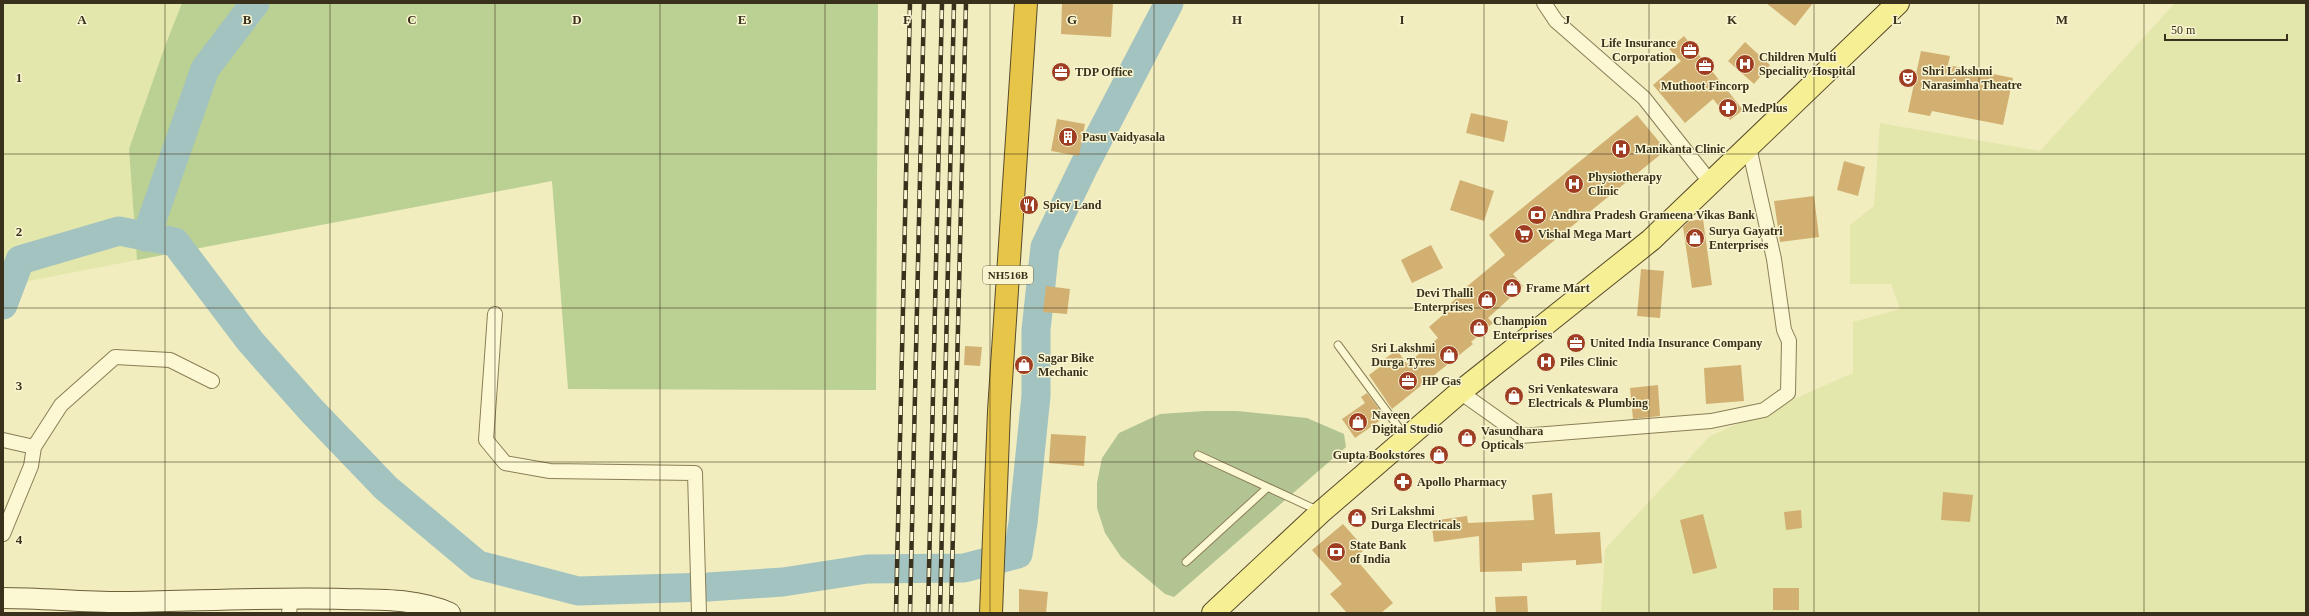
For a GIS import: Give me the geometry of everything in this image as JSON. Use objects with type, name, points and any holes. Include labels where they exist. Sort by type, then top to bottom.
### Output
[{"type":"highway","name":"NH516B","points":[[991,613],[993,547],[1026,3]]},
{"type":"main road","points":[[1213,613],[1321,512],[1460,392],[1651,240],[1898,3]]},
{"type":"main road","points":[[3,598],[40,598],[89,603],[290,605],[399,600],[440,608],[450,613]]},
{"type":"street","points":[[1544,3],[1556,21],[1644,98],[1710,183]]},
{"type":"street","points":[[1460,392],[1522,436],[1710,421],[1764,410],[1788,393],[1789,341],[1784,330],[1774,260],[1749,147]]},
{"type":"street","points":[[495,314],[486,440],[505,463],[550,471],[694,473],[699,613]]},
{"type":"street","points":[[3,534],[31,466],[34,447],[61,406],[115,357],[170,360],[212,381]]},
{"type":"street","points":[[3,440],[34,447]]},
{"type":"lane","points":[[1338,345],[1407,438]]},
{"type":"lane","points":[[1198,455],[1321,512]]},
{"type":"lane","points":[[1186,562],[1267,488]]},
{"type":"green space","points":[[3,3],[182,3],[165,46],[129,149],[137,260],[3,286]]},
{"type":"green space","points":[[182,3],[878,3],[876,390],[568,389],[552,181],[137,260],[129,149],[165,46]]},
{"type":"green space","points":[[2175,3],[2306,3],[2306,613],[1601,613],[1605,549],[1710,436],[1853,373],[1853,322],[1900,309],[1891,284],[1850,284],[1850,225],[1874,206],[1880,123],[2040,151]]},
{"type":"green space","points":[[1204,411],[1237,411],[1307,418],[1344,434],[1346,447],[1174,597],[1165,594],[1121,557],[1105,533],[1097,508],[1097,483],[1102,458],[1119,433],[1160,414]]},
{"type":"building","points":[[1062,3],[1113,3],[1111,37],[1061,34]]},
{"type":"building","points":[[1766,3],[1813,3],[1795,26]]},
{"type":"building","points":[[1684,36],[1743,110],[1730,120],[1713,99],[1685,123],[1653,85],[1681,61],[1669,49]]},
{"type":"building","points":[[1745,42],[1770,65],[1754,84],[1728,61]]},
{"type":"building","points":[[1921,51],[1950,56],[1948,65],[2013,78],[2003,125],[1932,111],[1930,116],[1908,112]]},
{"type":"building","points":[[1471,113],[1508,121],[1504,142],[1466,133]]},
{"type":"building","points":[[1637,115],[1666,150],[1513,274],[1523,286],[1488,318],[1493,323],[1471,342],[1473,344],[1392,409],[1369,375],[1385,363],[1383,360],[1397,350],[1407,364],[1438,338],[1429,327],[1452,307],[1450,304],[1466,289],[1465,288],[1505,255],[1489,235]]},
{"type":"building","name":"Pasu Vaidyasala","points":[[1057,119],[1085,124],[1079,156],[1051,151]]},
{"type":"building","points":[[1844,161],[1865,167],[1858,196],[1837,190]]},
{"type":"building","points":[[1460,180],[1494,191],[1484,221],[1450,210]]},
{"type":"building","points":[[1814,196],[1819,237],[1780,242],[1774,201]]},
{"type":"building","points":[[1703,219],[1712,285],[1692,288],[1683,227],[1689,221]]},
{"type":"building","points":[[1431,245],[1443,268],[1412,283],[1401,260]]},
{"type":"building","points":[[1641,269],[1664,271],[1660,318],[1637,316]]},
{"type":"building","points":[[1046,286],[1070,289],[1067,314],[1043,312]]},
{"type":"building","points":[[965,346],[982,347],[980,366],[964,365]]},
{"type":"building","points":[[1741,365],[1744,401],[1706,404],[1704,368]]},
{"type":"building","points":[[1658,385],[1660,416],[1633,419],[1630,388]]},
{"type":"building","points":[[1367,393],[1385,417],[1355,438],[1342,419],[1365,403],[1361,397]]},
{"type":"building","points":[[1051,434],[1086,436],[1084,466],[1049,463]]},
{"type":"building","points":[[1943,492],[1973,495],[1970,522],[1941,520]]},
{"type":"building","points":[[1552,493],[1555,534],[1600,532],[1602,563],[1576,565],[1576,560],[1522,563],[1522,571],[1480,572],[1479,536],[1434,542],[1431,521],[1467,516],[1468,523],[1534,520],[1532,495]]},
{"type":"building","points":[[1801,510],[1802,528],[1786,530],[1784,512]]},
{"type":"building","points":[[1703,514],[1717,568],[1693,574],[1680,520]]},
{"type":"building","points":[[1343,524],[1365,549],[1355,558],[1393,603],[1381,613],[1347,613],[1330,594],[1342,584],[1312,550]]},
{"type":"building","points":[[1773,588],[1799,588],[1799,610],[1773,610]]},
{"type":"building","points":[[1019,589],[1048,592],[1046,613],[1019,613]]},
{"type":"building","points":[[1527,596],[1528,613],[1496,613],[1495,597]]},
{"type":"waterway","points":[[146,237],[205,69],[255,3]]},
{"type":"waterway","points":[[3,305],[20,260],[119,231],[175,242],[250,341],[312,411],[386,488],[478,565],[578,591],[708,587],[783,582],[867,569],[964,568],[1018,554],[1023,523],[1036,396],[1036,330],[1045,247],[1084,166],[1169,3]]},
{"type":"railway","points":[[896,613],[910,3]]},
{"type":"railway","points":[[910,613],[924,3]]},
{"type":"railway","points":[[928,613],[942,3]]},
{"type":"railway","points":[[940,613],[954,3]]},
{"type":"railway","points":[[951,613],[966,3]]},
{"type":"place","name":"Life Insurance Corporation","points":[[1690,50]]},
{"type":"place","name":"Children Multi Speciality Hospital","points":[[1745,64]]},
{"type":"place","name":"Muthoot Fincorp","points":[[1705,66]]},
{"type":"place","name":"TDP Office","points":[[1061,72]]},
{"type":"place","name":"Shri Lakshmi Narasimha Theatre","points":[[1908,78]]},
{"type":"place","name":"MedPlus","points":[[1728,108]]},
{"type":"place","name":"Pasu Vaidyasala","points":[[1068,137]]},
{"type":"place","name":"Manikanta Clinic","points":[[1621,149]]},
{"type":"place","name":"Physiotherapy Clinic","points":[[1574,184]]},
{"type":"place","name":"Spicy Land","points":[[1029,205]]},
{"type":"place","name":"Andhra Pradesh Grameena Vikas Bank","points":[[1537,215]]},
{"type":"place","name":"Vishal Mega Mart","points":[[1524,234]]},
{"type":"place","name":"Surya Gayatri Enterprises","points":[[1695,238]]},
{"type":"place","name":"Frame Mart","points":[[1512,288]]},
{"type":"place","name":"Devi Thalli Enterprises","points":[[1487,300]]},
{"type":"place","name":"Champion Enterprises","points":[[1479,328]]},
{"type":"place","name":"United India Insurance Company","points":[[1576,343]]},
{"type":"place","name":"Sri Lakshmi Durga Tyres","points":[[1449,355]]},
{"type":"place","name":"Piles Clinic","points":[[1546,362]]},
{"type":"place","name":"Sagar Bike Mechanic","points":[[1024,365]]},
{"type":"place","name":"HP Gas","points":[[1408,381]]},
{"type":"place","name":"Sri Venkateswara Electricals & Plumbing","points":[[1514,396]]},
{"type":"place","name":"Naveen Digital Studio","points":[[1358,422]]},
{"type":"place","name":"Vasundhara Opticals","points":[[1467,438]]},
{"type":"place","name":"Gupta Bookstores","points":[[1439,455]]},
{"type":"place","name":"Apollo Pharmacy","points":[[1403,482]]},
{"type":"place","name":"Sri Lakshmi Durga Electricals","points":[[1357,518]]},
{"type":"place","name":"State Bank of India","points":[[1336,552]]}]
